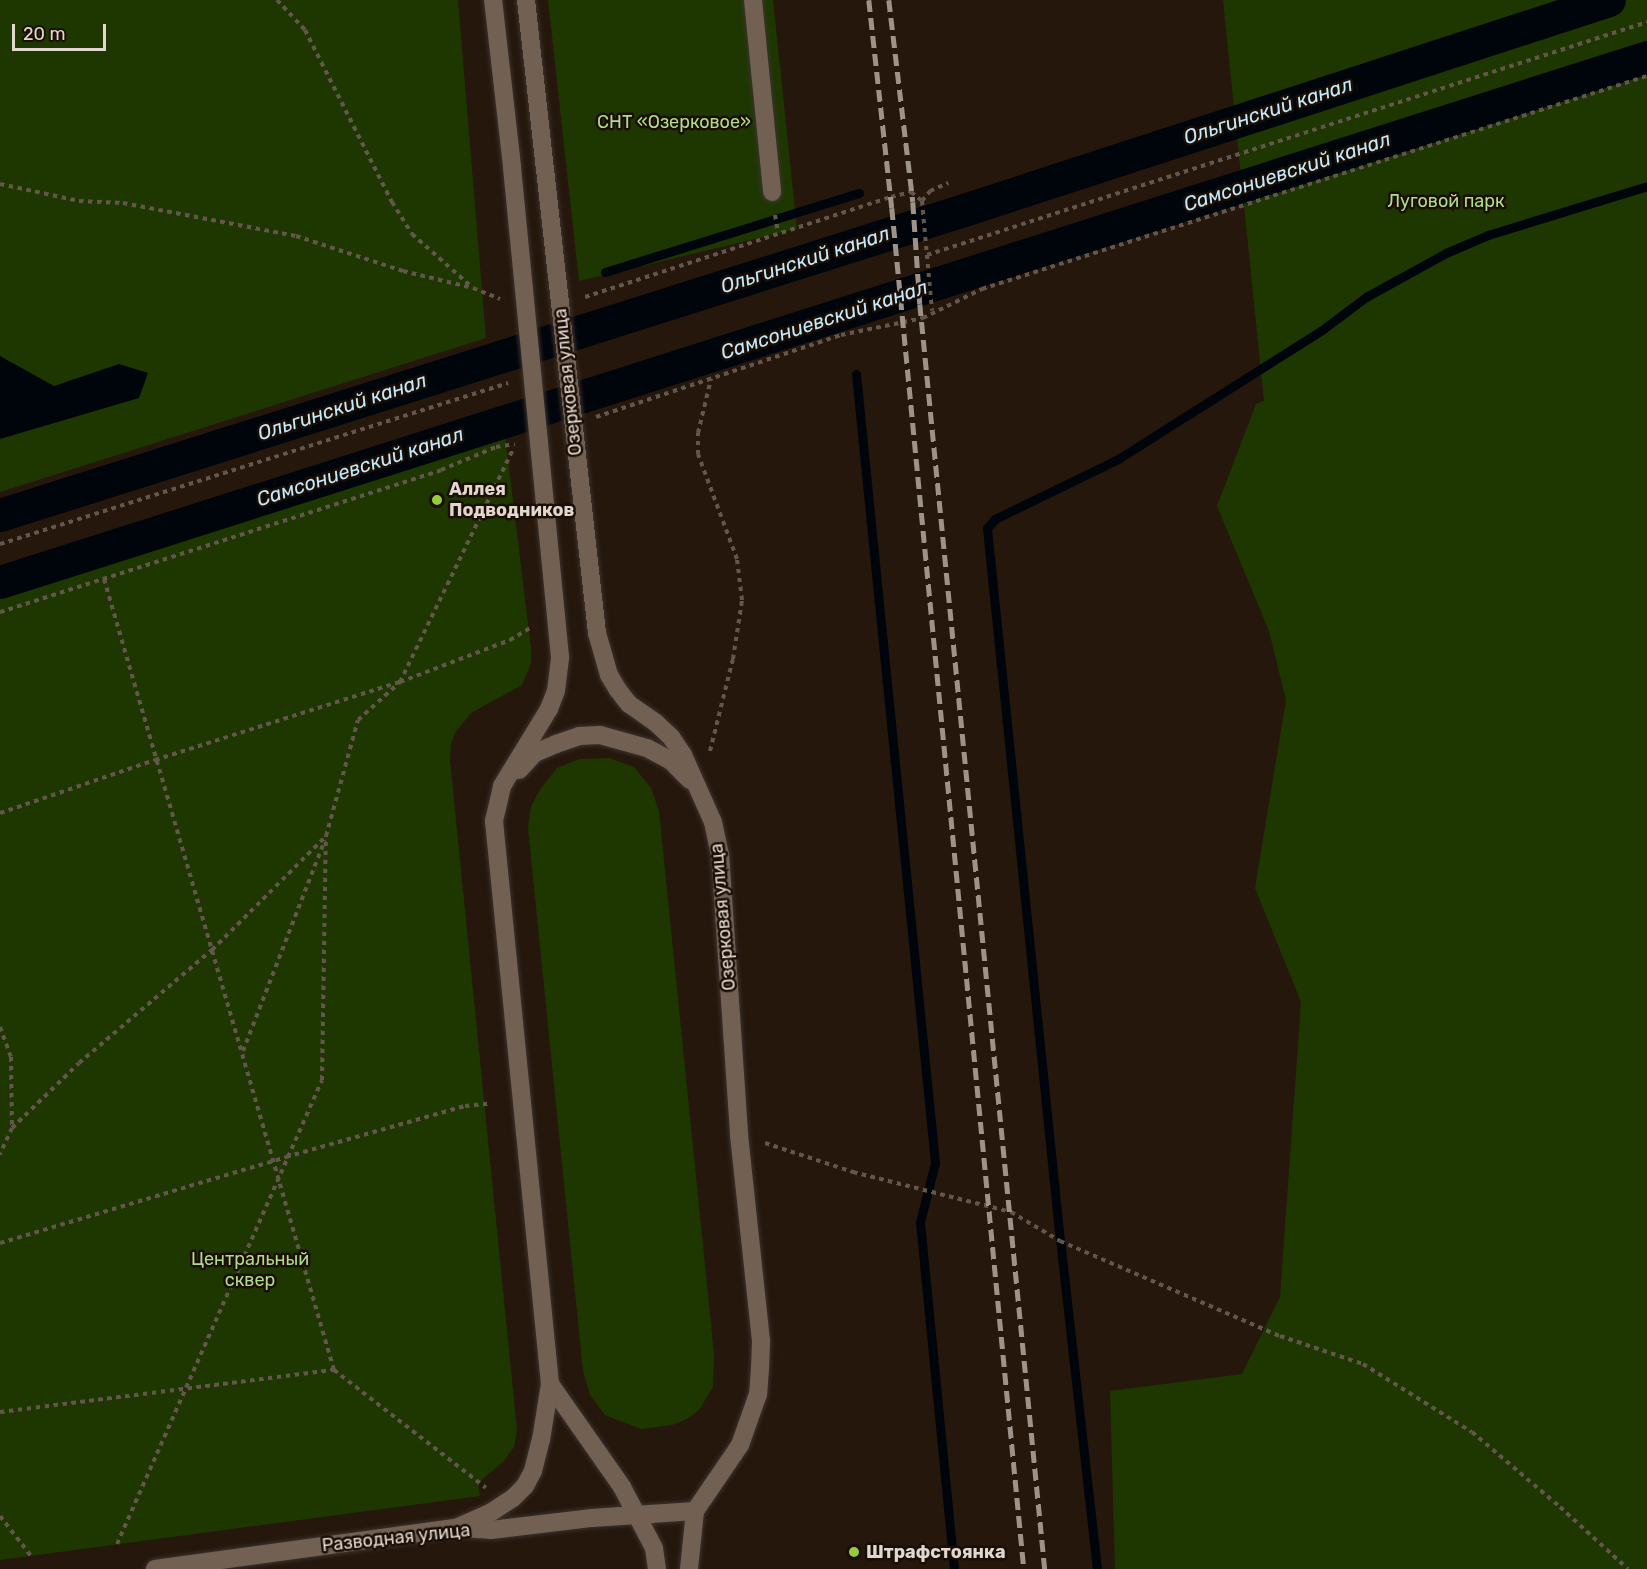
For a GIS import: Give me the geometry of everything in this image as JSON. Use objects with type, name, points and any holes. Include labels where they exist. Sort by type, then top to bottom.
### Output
[{"type":"street","name":"Озерковая улица","points":[[456,1528],[490,1513],[513,1498],[525,1486],[533,1471],[542,1440],[549,1384],[494,821],[502,786],[549,709],[560,672],[493,0]]},
{"type":"street","name":"Озерковая улица","points":[[526,0],[597,633],[609,675],[630,704],[671,737],[700,790],[713,822],[720,854],[739,1135],[760,1341],[758,1394],[740,1445],[694,1511],[689,1569]]},
{"type":"street","points":[[753,0],[772,192]]},
{"type":"street","points":[[502,786],[535,753],[579,736],[600,735],[647,748],[670,760],[700,790]]},
{"type":"street","name":"Озерковая улица","points":[[549,1384],[622,1487],[654,1548],[657,1569]]},
{"type":"street","name":"Разводная улица","points":[[155,1569],[456,1528],[491,1530],[592,1518],[694,1511]]},
{"type":"path","points":[[277,0],[304,30],[392,202],[412,234],[473,288]]},
{"type":"path","points":[[927,255],[1647,22]]},
{"type":"path","points":[[595,417],[841,335],[924,318],[982,289],[1647,76]]},
{"type":"path","points":[[932,311],[922,201],[930,191],[948,183]]},
{"type":"path","points":[[0,184],[79,201],[123,203],[296,236],[403,271],[473,288],[500,300]]},
{"type":"path","points":[[580,299],[778,232],[891,197],[911,192],[922,201]]},
{"type":"path","points":[[777,223],[778,232]]},
{"type":"path","points":[[700,790],[733,659],[742,600],[737,559],[698,454],[698,433],[711,379]]},
{"type":"path","points":[[0,544],[509,383]]},
{"type":"path","points":[[0,612],[441,470],[496,447],[516,444],[400,682],[358,720],[326,836],[243,1052]]},
{"type":"path","points":[[104,579],[334,1370],[489,1490]]},
{"type":"path","points":[[0,813],[155,760],[400,682],[510,640],[534,626]]},
{"type":"path","points":[[0,1155],[12,1128],[79,1063],[212,950],[326,836]]},
{"type":"path","points":[[117,1544],[188,1388],[286,1157],[322,1080],[326,836]]},
{"type":"path","points":[[0,1027],[11,1056],[12,1128]]},
{"type":"path","points":[[0,1243],[465,1106],[492,1103]]},
{"type":"path","points":[[739,1135],[853,1172],[1011,1212],[1060,1241],[1280,1336],[1364,1364],[1472,1432],[1628,1569]]},
{"type":"path","points":[[0,1412],[334,1370]]},
{"type":"path","points":[[0,1516],[31,1556]]},
{"type":"green space","points":[[0,0],[458,0],[486,338],[0,492]]},
{"type":"green space","name":"СНТ «Озерковое»","points":[[548,0],[773,0],[797,229],[579,281]]},
{"type":"green space","name":"Луговой парк","points":[[1223,0],[1647,0],[1647,1569],[1115,1569],[1110,1391],[1242,1374],[1280,1297],[1301,1002],[1255,888],[1286,700],[1269,631],[1217,506],[1256,404],[1264,401]]},
{"type":"green space","name":"Центральный сквер","points":[[504,427],[531,663],[522,685],[471,713],[455,733],[451,744],[450,760],[517,1430],[514,1447],[504,1461],[478,1483],[480,1496],[0,1560],[0,590]]},
{"type":"green space","points":[[609,758],[634,767],[651,788],[659,811],[714,1354],[713,1387],[699,1410],[687,1419],[672,1425],[641,1429],[605,1415],[590,1395],[583,1371],[528,828],[531,806],[541,788],[557,768],[579,759]]},
{"type":"shaded area","points":[[0,356],[54,386],[119,364],[148,373],[139,398],[0,439]]},
{"type":"waterway","name":"Ольгинский канал","points":[[0,515],[967,209],[1609,0]]},
{"type":"waterway","name":"Самсониевский канал","points":[[0,582],[1647,57]]},
{"type":"waterway","points":[[1097,1569],[1060,1241],[987,528],[995,519],[1118,459],[1322,330],[1366,297],[1446,253],[1488,235],[1647,186]]},
{"type":"waterway","points":[[605,272],[859,193]]},
{"type":"waterway","points":[[856,374],[935,1163],[920,1222],[954,1569]]},
{"type":"railway","points":[[869,0],[892,208],[1024,1569]]},
{"type":"railway","points":[[889,0],[913,202],[920,304],[1045,1569]]},
{"type":"place","name":"Аллея Подводников","points":[[437,500]]},
{"type":"place","name":"Штрафстоянка","points":[[854,1552]]}]
